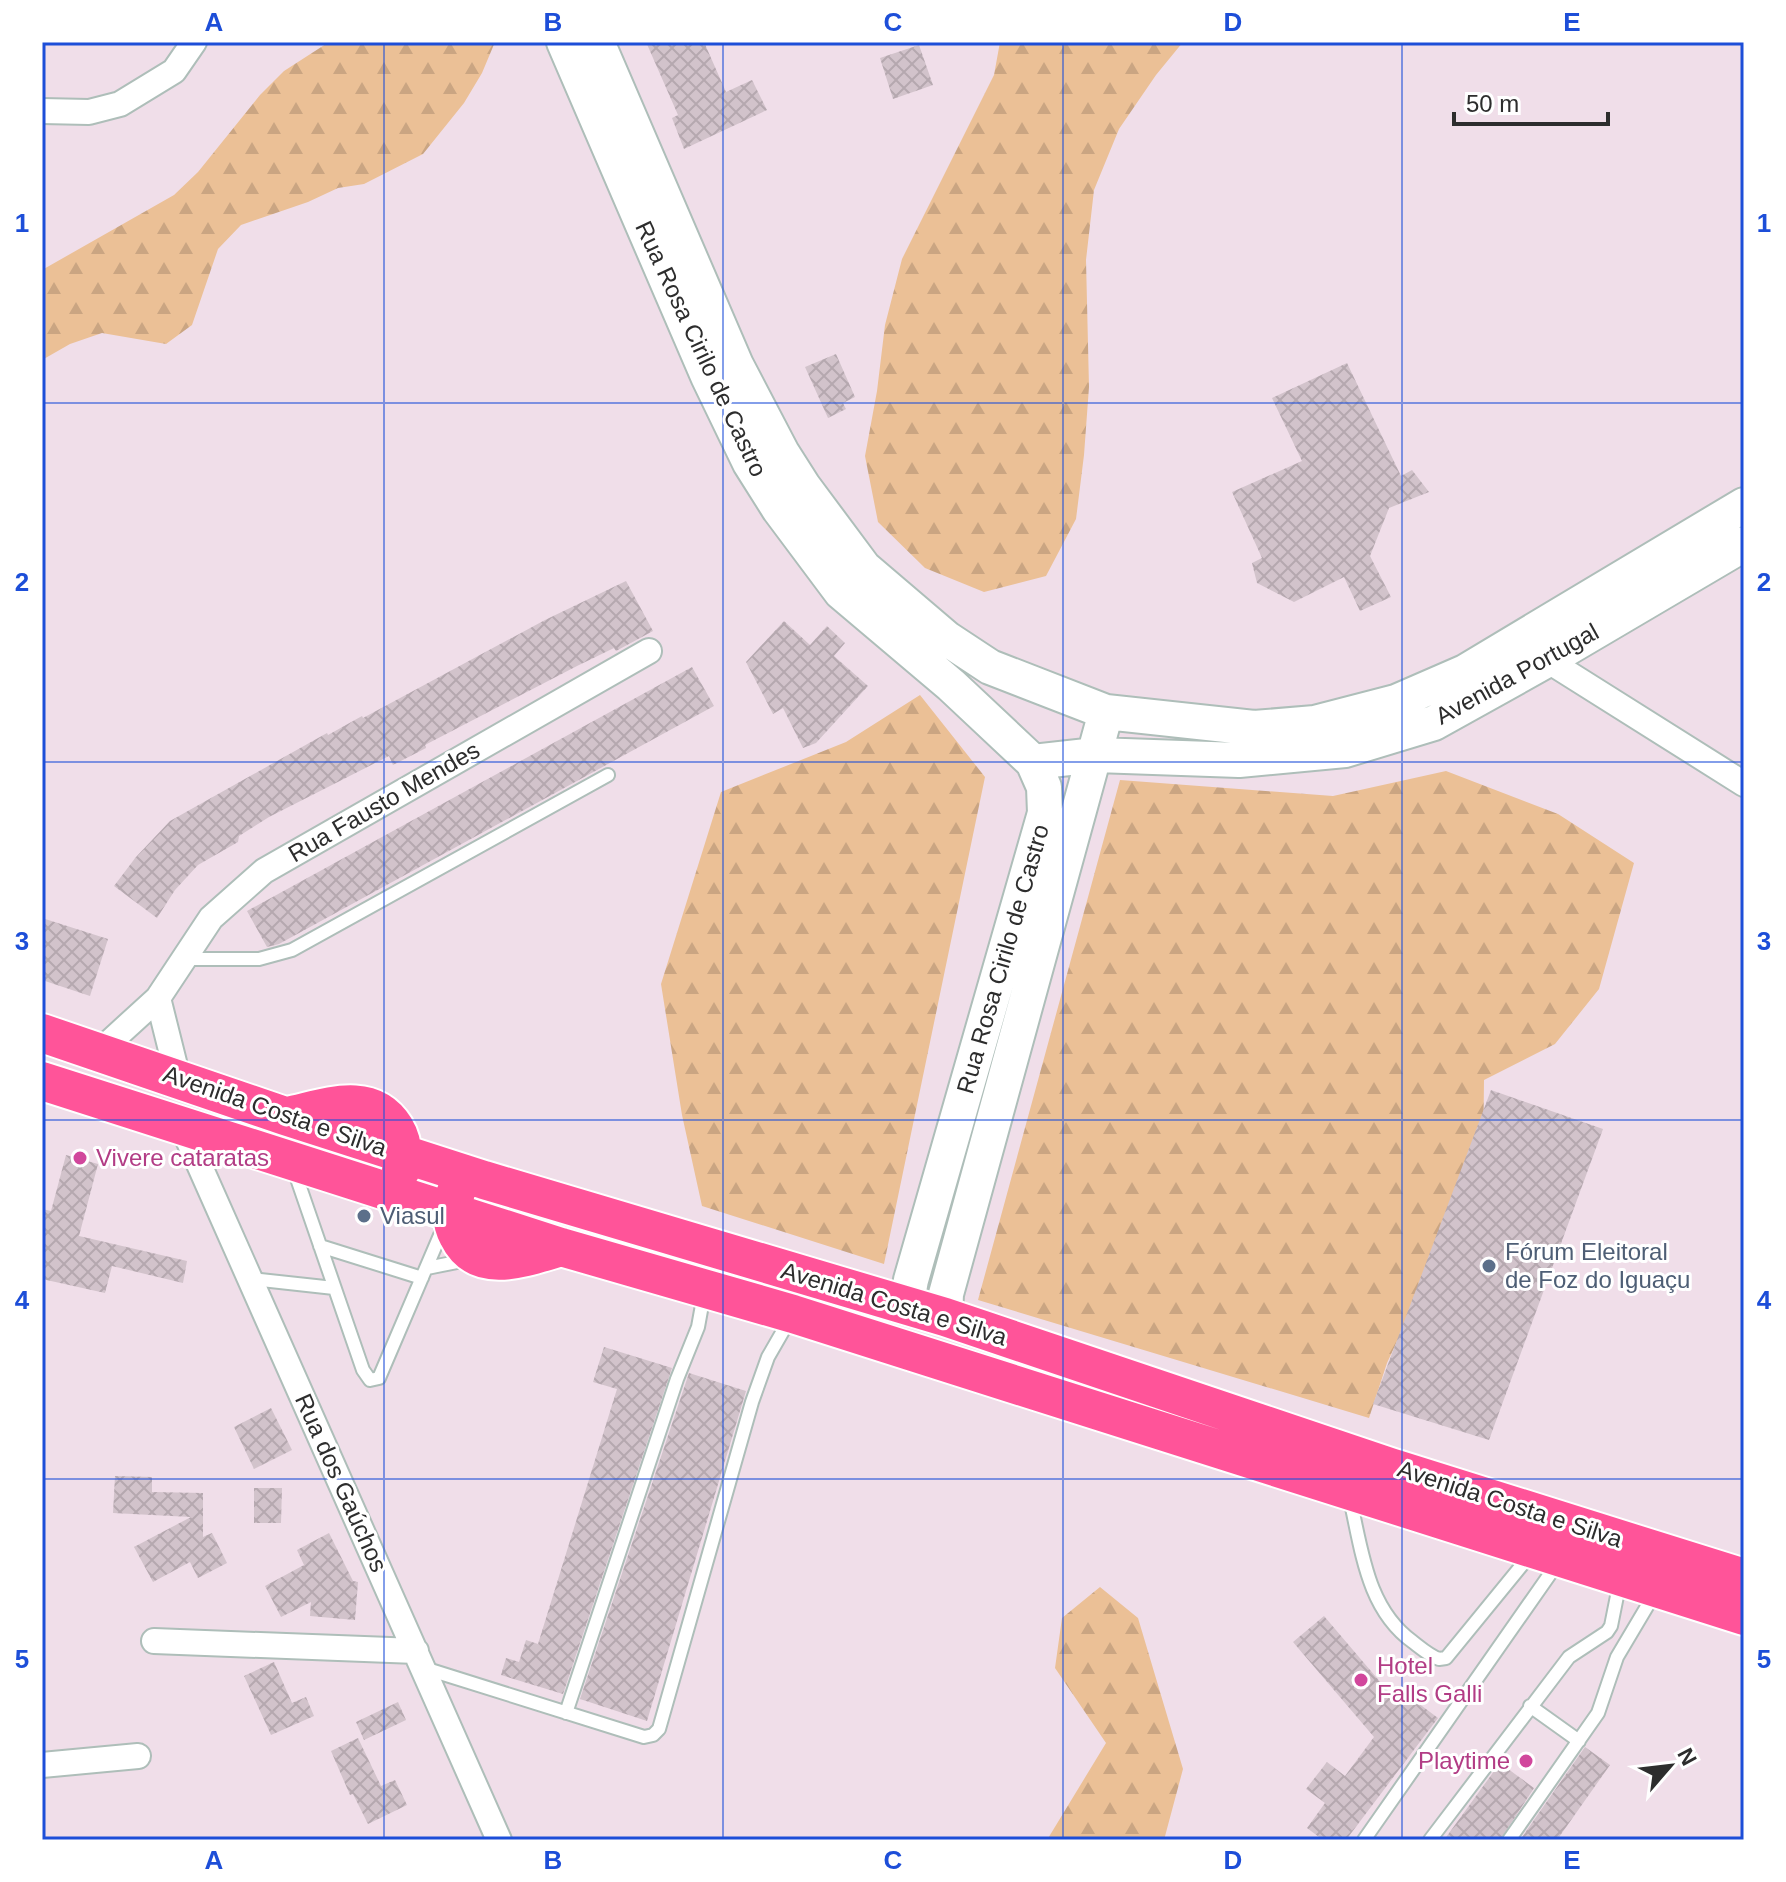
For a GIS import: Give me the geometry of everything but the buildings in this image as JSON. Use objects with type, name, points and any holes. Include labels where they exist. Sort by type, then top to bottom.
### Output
[{"type":"main road","name":"Rua Rosa Cirilo de Castro","points":[[564,42],[722,370]]},
{"type":"main road","points":[[597,42],[722,370],[803,486],[853,580]]},
{"type":"main road","name":"Avenida Portugal","points":[[853,580],[990,667],[1106,712],[1254,728],[1315,723],[1396,702],[1465,672],[1744,505]]},
{"type":"main road","name":"Avenida Portugal","points":[[1033,762],[1096,755],[1239,760],[1345,750],[1434,723],[1744,544]]},
{"type":"main road","name":"Rua Rosa Cirilo de Castro","points":[[853,580],[951,685],[1033,762],[1044,787],[1045,813],[911,1280],[906,1307]]},
{"type":"main road","points":[[945,1317],[946,1294],[1106,712]]},
{"type":"main road","name":"Avenida Costa e Silva","points":[[42,1033],[285,1116],[335,1105],[368,1105],[382,1113],[393,1125],[403,1154],[945,1317],[1390,1467],[1744,1578]]},
{"type":"main road","name":"Avenida Costa e Silva","points":[[42,1081],[561,1247],[793,1314],[1744,1616]]},
{"type":"main road","points":[[379,1188],[394,1182],[399,1175],[403,1154]]},
{"type":"main road","points":[[484,1180],[455,1193],[451,1211],[455,1231],[465,1249],[494,1261],[513,1260],[561,1247]]},
{"type":"street","points":[[42,111],[89,112],[120,104],[174,71],[194,42]]},
{"type":"street","name":"Rua Fausto Mendes","points":[[100,1051],[158,998],[211,918],[264,871],[649,651]]},
{"type":"street","points":[[1547,660],[1744,784]]},
{"type":"street","points":[[158,998],[178,1078]]},
{"type":"street","name":"Rua dos Gaúchos","points":[[182,1126],[499,1840]]},
{"type":"street","points":[[154,1641],[420,1660]]},
{"type":"street","points":[[42,1765],[138,1756]]},
{"type":"lane","points":[[184,959],[259,959],[292,950],[608,775]]},
{"type":"lane","points":[[290,1160],[363,1370],[370,1380],[379,1378],[451,1211]]},
{"type":"lane","points":[[320,1246],[424,1273],[479,1257]]},
{"type":"lane","points":[[251,1279],[334,1288]]},
{"type":"lane","points":[[566,1713],[677,1379],[698,1327],[705,1287]]},
{"type":"lane","points":[[420,1660],[566,1713],[644,1737],[653,1735],[659,1729],[752,1402],[768,1357],[793,1314]]},
{"type":"lane","points":[[1348,1492],[1366,1574],[1383,1613],[1400,1633],[1439,1659],[1446,1658],[1548,1554]]},
{"type":"lane","points":[[1364,1840],[1548,1554]]},
{"type":"lane","points":[[1430,1840],[1569,1657],[1607,1632],[1621,1577]]},
{"type":"lane","points":[[1509,1840],[1603,1702],[1617,1657],[1657,1589]]},
{"type":"lane","points":[[1530,1706],[1579,1741]]},
{"type":"green space","points":[[329,42],[495,42],[482,73],[464,103],[423,154],[364,184],[338,188],[241,225],[218,249],[192,325],[166,344],[102,333],[70,344],[42,360],[42,270],[174,195],[198,172],[260,95],[284,71]]},
{"type":"green space","points":[[1000,42],[1183,42],[1119,129],[1094,190],[1086,260],[1089,387],[1076,519],[1046,576],[984,592],[925,568],[878,522],[865,456],[885,325],[902,259],[994,75]]},
{"type":"green space","points":[[920,695],[985,777],[884,1264],[702,1206],[682,1115],[661,984],[721,792],[846,742]]},
{"type":"green space","points":[[1446,771],[1558,814],[1634,863],[1599,989],[1555,1044],[1484,1080],[1483,1163],[1387,1363],[1369,1418],[978,1300],[1120,780],[1333,796]]},
{"type":"green space","points":[[1100,1587],[1138,1618],[1183,1769],[1164,1840],[1047,1840],[1106,1743],[1055,1668],[1062,1618]]},
{"type":"place","name":"Vivere cataratas","points":[[80,1158]]},
{"type":"place","name":"Viasul","points":[[364,1216]]},
{"type":"place","name":"Fórum Eleitoral de Foz do Iguaçu","points":[[1489,1266]]},
{"type":"place","name":"Hotel Falls Galli","points":[[1361,1680]]},
{"type":"place","name":"Playtime","points":[[1526,1761]]}]
